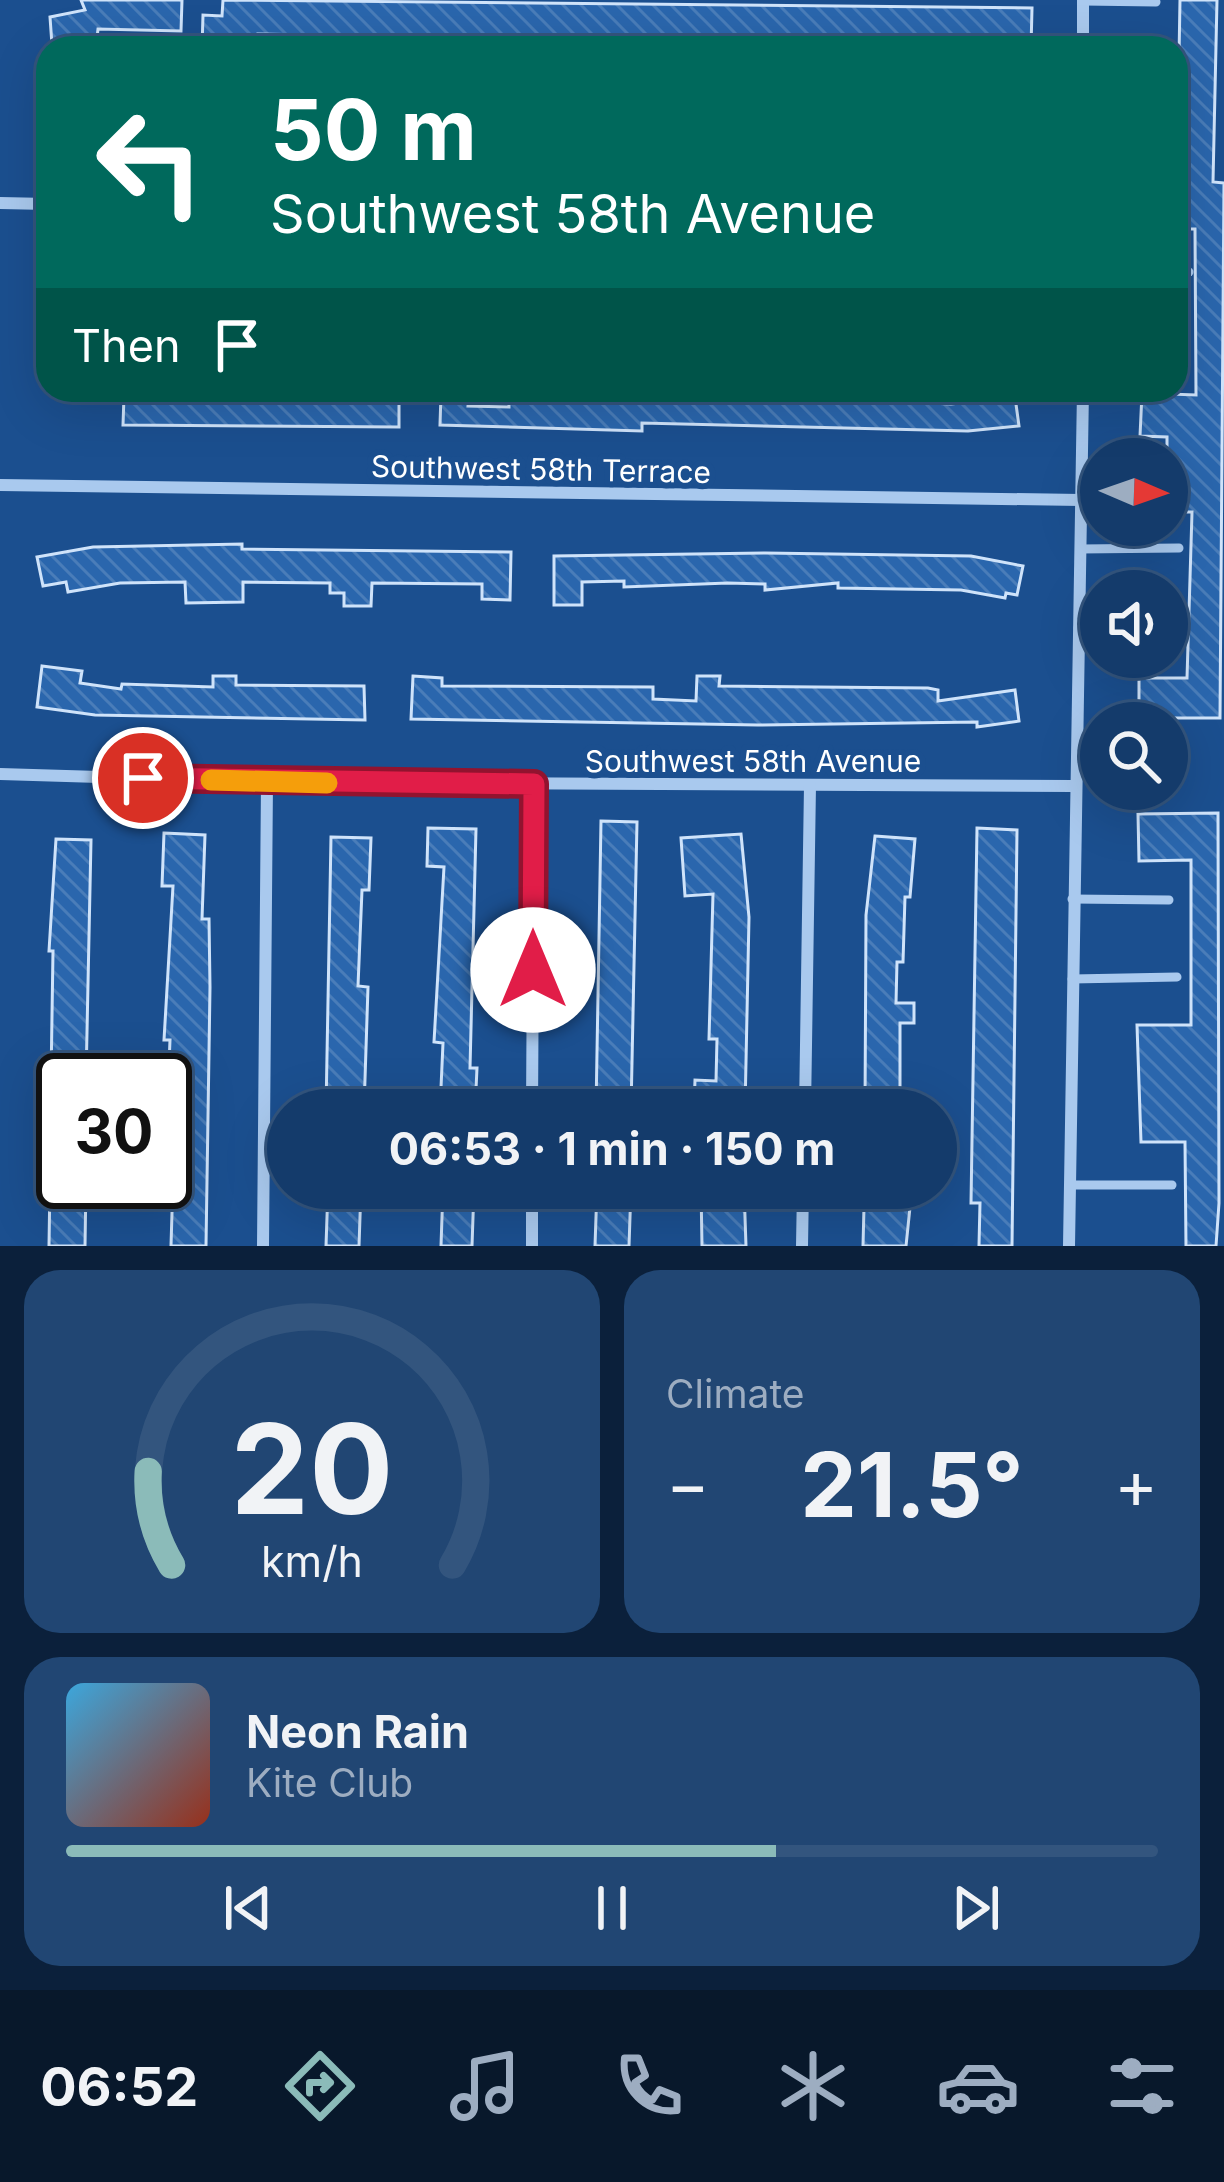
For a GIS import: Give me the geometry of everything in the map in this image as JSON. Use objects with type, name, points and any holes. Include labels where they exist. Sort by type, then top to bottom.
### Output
[{"type":"street","points":[[1083,1],[1083,36]]},
{"type":"street","points":[[0,203],[36,204]]},
{"type":"street","points":[[1082,438],[1083,402]]},
{"type":"street","name":"Southwest 58th Terrace","points":[[0,485],[1080,500]]},
{"type":"street","points":[[1069,1246],[1080,546]]},
{"type":"street","name":"Southwest 58th Avenue","points":[[0,774],[267,782],[1073,787]]},
{"type":"street","points":[[263,1246],[267,782]]},
{"type":"street","points":[[532,1089],[534,784]]},
{"type":"street","points":[[805,1089],[810,784]]},
{"type":"street","points":[[532,1209],[532,1246]]},
{"type":"street","points":[[802,1246],[803,1209]]},
{"type":"lane","points":[[1083,1],[1156,2]]},
{"type":"lane","points":[[1080,549],[1179,548]]},
{"type":"lane","points":[[1072,899],[1169,900]]},
{"type":"lane","points":[[1072,979],[1177,977]]},
{"type":"lane","points":[[1070,1185],[1172,1185]]},
{"type":"building","points":[[81,0],[182,0],[181,31],[98,29],[97,36],[51,36],[50,17],[85,10]]},
{"type":"building","points":[[223,0],[1032,8],[1031,36],[202,36],[203,15],[222,16]]},
{"type":"building","points":[[1180,0],[1217,0],[1213,182],[1224,183],[1220,718],[1188,718],[1188,702],[1139,702],[1139,678],[1188,678],[1192,512],[1188,512],[1188,438],[1140,436],[1142,402],[1188,402],[1188,395],[1196,395],[1195,229],[1188,229],[1188,36],[1179,36]]},
{"type":"building","points":[[124,402],[399,402],[399,427],[123,425]]},
{"type":"building","points":[[441,402],[509,407],[509,402],[1016,402],[1019,426],[968,431],[642,423],[642,431],[440,425]]},
{"type":"building","points":[[242,544],[242,549],[511,552],[510,600],[482,599],[482,584],[372,583],[371,606],[344,606],[344,593],[330,593],[330,583],[243,582],[243,602],[186,603],[185,582],[120,583],[68,592],[66,582],[43,586],[37,557],[93,547]]},
{"type":"building","points":[[554,556],[971,556],[1023,566],[1017,595],[1006,593],[1005,598],[961,590],[838,588],[838,583],[765,590],[765,584],[728,583],[624,587],[624,581],[582,582],[582,605],[554,605]]},
{"type":"building","points":[[42,666],[82,671],[80,683],[121,689],[122,684],[213,687],[213,676],[236,676],[236,685],[364,686],[365,720],[95,715],[37,707]]},
{"type":"building","points":[[413,676],[442,678],[442,686],[653,687],[653,699],[696,701],[697,676],[720,676],[719,686],[928,688],[938,690],[938,701],[1015,690],[1019,721],[977,727],[977,722],[758,725],[411,719]]},
{"type":"building","points":[[1218,813],[1216,1246],[1186,1246],[1185,1142],[1141,1142],[1137,1025],[1191,1025],[1191,860],[1139,861],[1138,814]]},
{"type":"building","points":[[601,821],[637,822],[631,1089],[596,1089]]},
{"type":"building","points":[[428,828],[476,829],[470,1068],[477,1068],[476,1089],[441,1089],[443,1043],[434,1042],[444,867],[427,866]]},
{"type":"building","points":[[977,828],[1017,830],[1012,1246],[979,1246],[980,1203],[971,1203]]},
{"type":"building","points":[[164,833],[205,835],[202,919],[209,919],[210,987],[206,1246],[171,1246],[172,1209],[192,1209],[192,1053],[169,1053],[170,1040],[164,1040],[173,886],[162,886]]},
{"type":"building","points":[[741,834],[749,917],[745,1089],[695,1089],[695,1080],[716,1081],[717,1039],[709,1039],[713,894],[685,896],[681,838]]},
{"type":"building","points":[[875,836],[915,839],[910,897],[905,897],[903,962],[897,962],[896,1003],[914,1003],[914,1023],[900,1023],[900,1089],[865,1089],[866,915]]},
{"type":"building","points":[[331,837],[371,838],[369,890],[362,890],[358,986],[368,987],[365,1089],[326,1089]]},
{"type":"building","points":[[56,839],[91,840],[87,1053],[51,1053],[53,951],[49,951]]},
{"type":"building","points":[[50,1209],[86,1209],[85,1246],[49,1246]]},
{"type":"building","points":[[327,1209],[360,1209],[359,1246],[326,1246]]},
{"type":"building","points":[[442,1209],[473,1209],[472,1246],[441,1246]]},
{"type":"building","points":[[596,1209],[630,1209],[629,1246],[595,1246]]},
{"type":"building","points":[[701,1209],[745,1209],[746,1246],[702,1246]]},
{"type":"building","points":[[864,1209],[910,1209],[906,1246],[863,1246]]},
{"type":"slow traffic","points":[[211,780],[327,783]]},
{"type":"route","points":[[143,778],[534,784],[533,970]]}]
